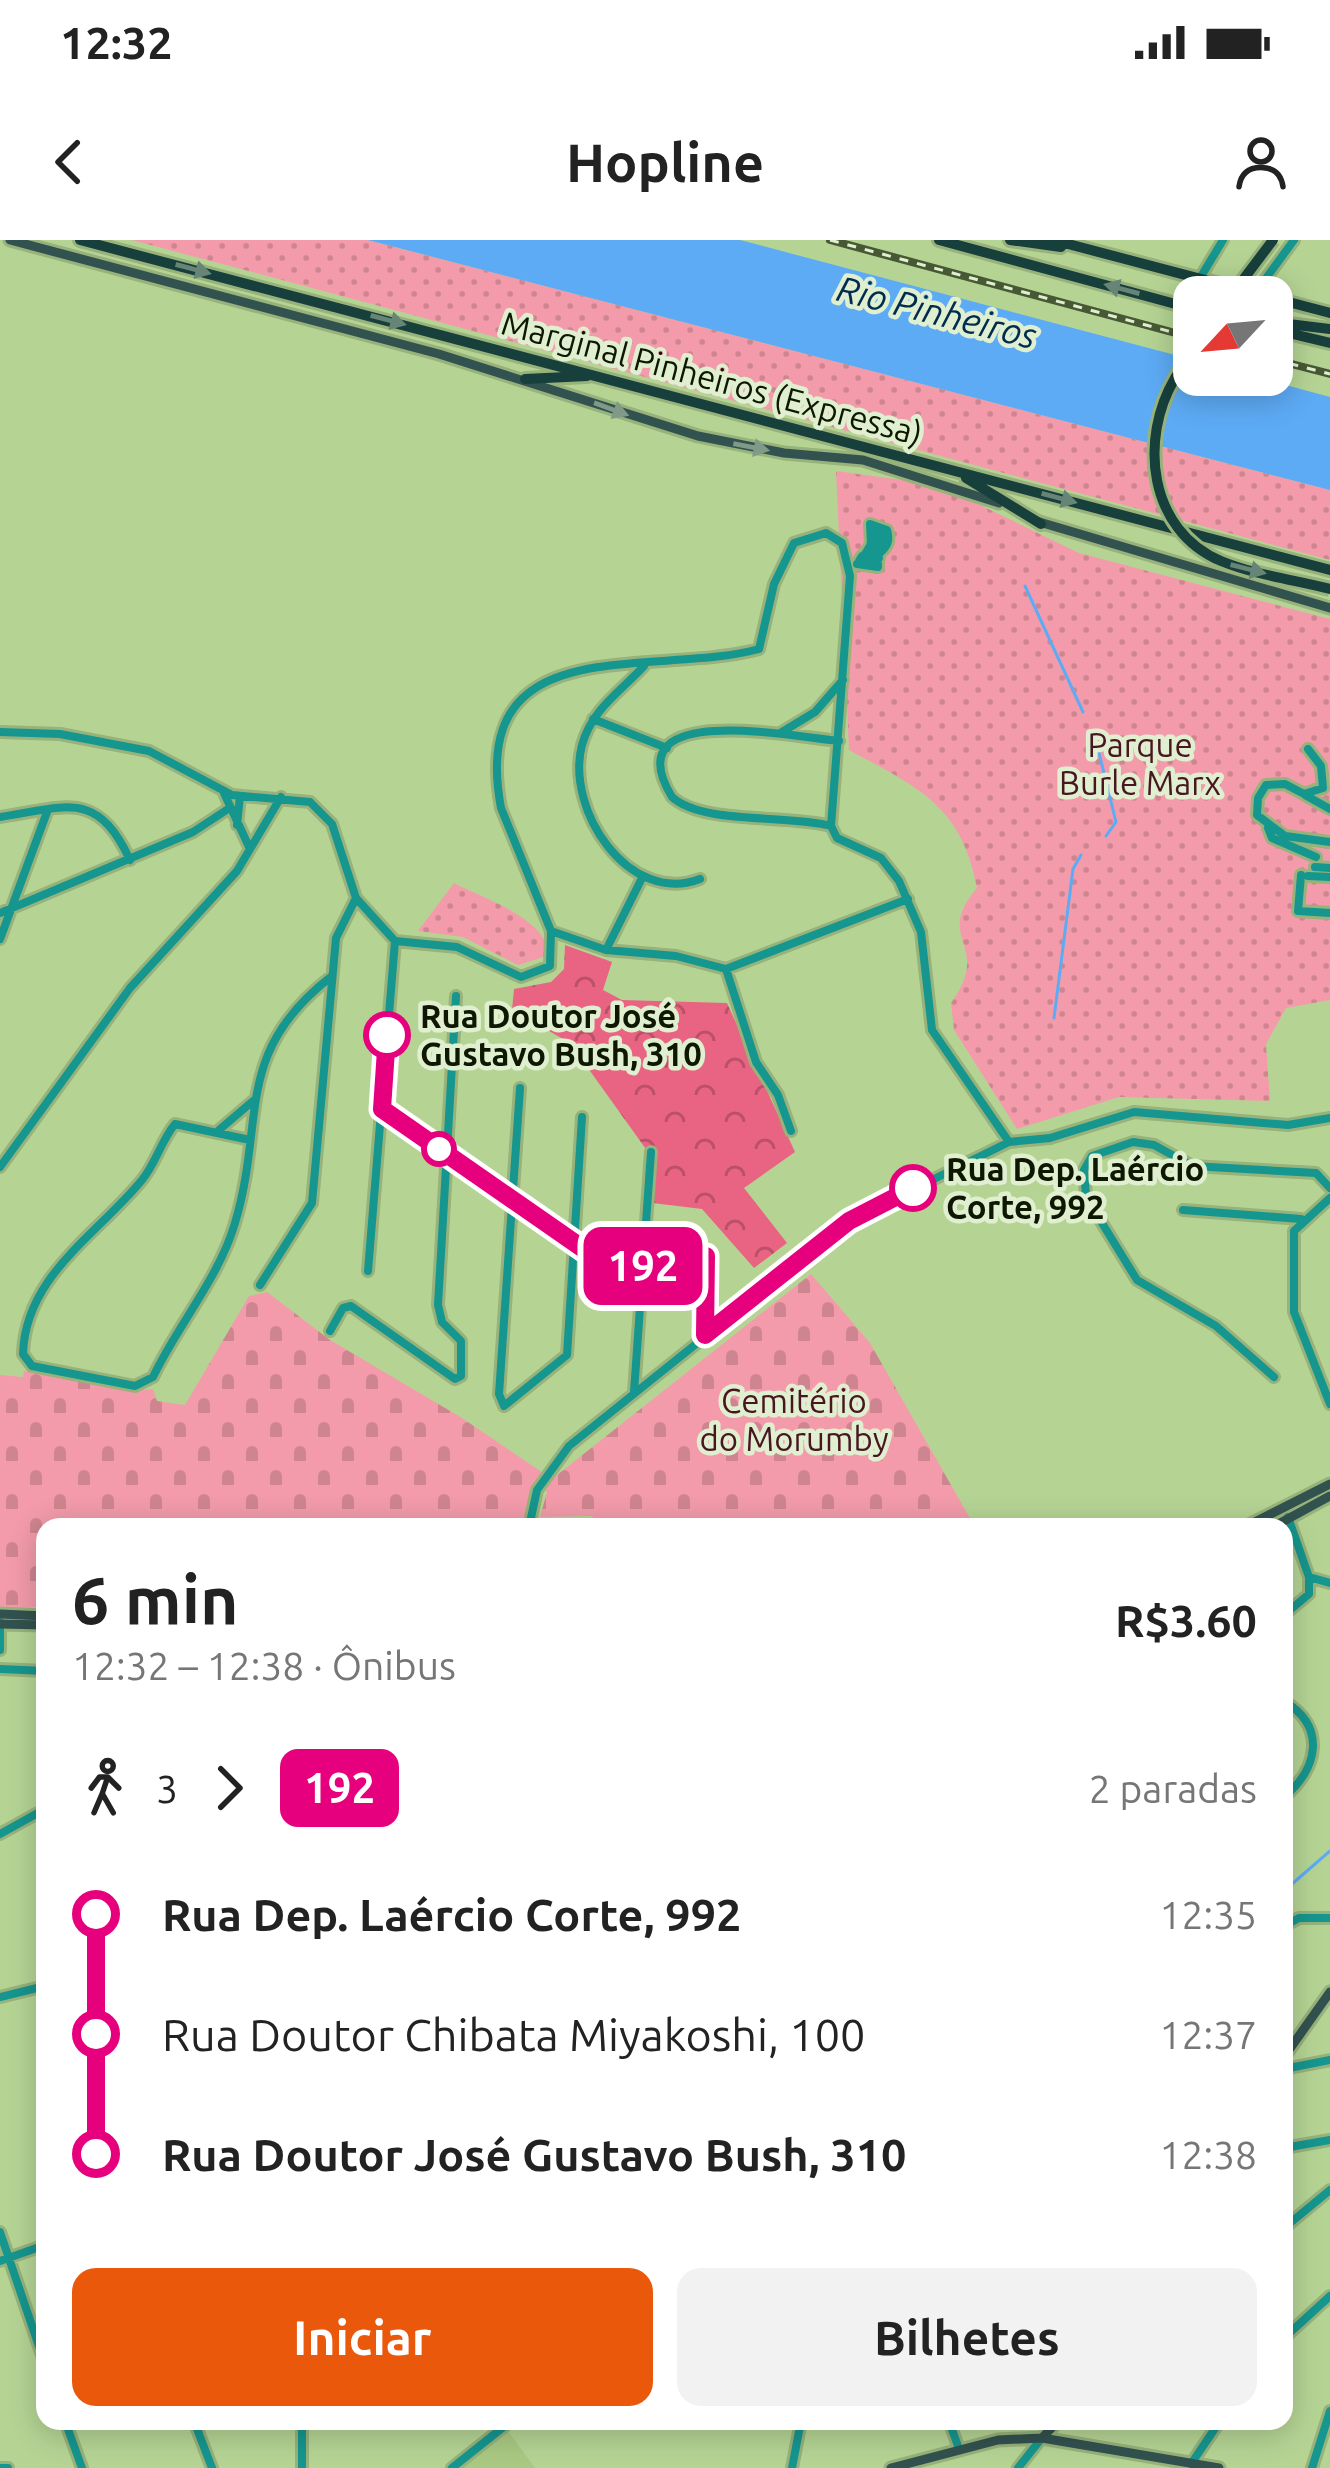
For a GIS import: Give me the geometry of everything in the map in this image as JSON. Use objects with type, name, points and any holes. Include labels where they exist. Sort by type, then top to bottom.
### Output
[{"type":"highway","name":"Marginal Pinheiros (Expressa)","points":[[80,240],[1330,570]]},
{"type":"highway","points":[[940,240],[1173,304]]},
{"type":"highway","points":[[1010,240],[1077,247]]},
{"type":"highway","points":[[1053,240],[1192,276]]},
{"type":"highway","points":[[1246,276],[1273,240]]},
{"type":"highway","points":[[1293,303],[1330,314]]},
{"type":"highway","points":[[1293,327],[1330,329]]},
{"type":"highway","points":[[1293,332],[1330,343]]},
{"type":"highway","points":[[525,379],[599,376]]},
{"type":"highway","points":[[1173,381],[1160,405],[1152,448],[1156,478],[1176,523],[1192,542],[1222,562],[1330,589]]},
{"type":"highway","points":[[947,468],[1042,524]]},
{"type":"main road","points":[[10,240],[525,379],[698,436],[784,453],[863,460],[929,476],[1042,524],[1330,608]]},
{"type":"main road","points":[[1284,1518],[1330,1484]]},
{"type":"main road","points":[[1276,1518],[1330,1496]]},
{"type":"main road","points":[[0,1614],[36,1616]]},
{"type":"main road","points":[[0,1624],[36,1625]]},
{"type":"main road","points":[[1293,2044],[1330,1992]]},
{"type":"main road","points":[[1042,2438],[1050,2430]]},
{"type":"main road","points":[[892,2468],[959,2449],[1042,2438],[1220,2468]]},
{"type":"street","points":[[1201,276],[1223,240]]},
{"type":"street","points":[[1268,276],[1294,240]]},
{"type":"street","points":[[878,567],[857,564],[878,564],[859,561],[862,556],[879,558],[865,554],[872,544],[870,524],[887,530],[882,545]]},
{"type":"street","points":[[882,545],[874,548],[879,531],[883,545],[877,551],[870,548],[872,528],[886,533],[882,545]]},
{"type":"street","points":[[0,733],[60,734],[149,751],[224,792],[310,802],[332,824],[356,898],[395,941],[457,946],[521,976],[543,971],[554,960],[551,931],[501,808],[498,749],[528,691],[571,670],[759,649],[781,563],[794,543],[826,533],[842,543],[849,561],[831,826],[837,838],[889,865],[921,932],[932,1030],[1009,1142]]},
{"type":"street","points":[[645,664],[593,719],[580,752],[584,789],[605,843],[642,878],[667,885],[700,879]]},
{"type":"street","points":[[779,734],[815,712],[844,679]]},
{"type":"street","points":[[593,719],[667,748]]},
{"type":"street","points":[[831,826],[686,808],[664,780],[667,748],[682,734],[699,730],[839,741]]},
{"type":"street","points":[[1304,794],[1323,788],[1321,766],[1308,749]]},
{"type":"street","points":[[1330,809],[1285,784],[1266,785],[1257,815],[1285,836],[1330,842]]},
{"type":"street","points":[[224,792],[250,849]]},
{"type":"street","points":[[238,830],[240,796]]},
{"type":"street","points":[[0,1167],[130,988],[204,913],[281,797]]},
{"type":"street","points":[[0,818],[87,807],[101,814],[130,860]]},
{"type":"street","points":[[3,911],[130,860],[228,808]]},
{"type":"street","points":[[0,939],[3,911],[48,811]]},
{"type":"street","points":[[1268,827],[1272,838],[1310,869],[1330,872]]},
{"type":"street","points":[[1310,869],[1298,911],[1330,914]]},
{"type":"street","points":[[606,950],[642,878]]},
{"type":"street","points":[[260,1285],[312,1202],[336,938],[356,898]]},
{"type":"street","points":[[551,931],[606,950],[676,956],[726,970],[908,899]]},
{"type":"street","points":[[368,1270],[395,941]]},
{"type":"street","points":[[726,970],[756,1062],[778,1095],[791,1132]]},
{"type":"street","points":[[250,1140],[175,1124],[139,1184],[75,1245],[27,1326],[23,1354],[32,1366],[135,1386],[153,1377],[235,1225],[250,1140],[254,1100],[263,1063],[284,1023],[332,976]]},
{"type":"street","points":[[330,1330],[343,1307],[351,1306],[454,1379],[461,1376],[461,1341],[442,1322],[438,1305],[456,996]]},
{"type":"street","points":[[520,1088],[499,1394],[505,1406],[565,1360],[581,1117]]},
{"type":"street","points":[[219,1130],[254,1100]]},
{"type":"street","points":[[382,1109],[641,1289]]},
{"type":"street","points":[[531,1518],[537,1490],[569,1446],[862,1211],[1009,1142],[1050,1138],[1151,1110],[1262,1124],[1330,1118]]},
{"type":"street","points":[[1274,1377],[1216,1326],[1137,1280],[1086,1197],[1084,1170],[1092,1156],[1132,1142],[1154,1145],[1192,1166],[1316,1173],[1330,1187]]},
{"type":"street","points":[[634,1393],[651,1152]]},
{"type":"street","points":[[1183,1210],[1301,1220],[1324,1208],[1330,1198]]},
{"type":"street","points":[[1301,1220],[1292,1240],[1291,1290],[1330,1404]]},
{"type":"street","points":[[645,1250],[709,1258],[705,1335]]},
{"type":"street","points":[[1293,1532],[1309,1577],[1309,1594],[1293,1607]]},
{"type":"street","points":[[1309,1577],[1330,1583]]},
{"type":"street","points":[[0,1614],[0,1650]]},
{"type":"street","points":[[0,1669],[36,1671]]},
{"type":"street","points":[[1293,1710],[1308,1724],[1315,1752],[1305,1778],[1293,1789]]},
{"type":"street","points":[[0,1834],[36,1814]]},
{"type":"street","points":[[1293,1921],[1330,1918]]},
{"type":"street","points":[[0,1997],[36,1987]]},
{"type":"street","points":[[1293,2067],[1330,2060]]},
{"type":"street","points":[[1293,2146],[1330,2140]]},
{"type":"street","points":[[1293,2221],[1330,2190]]},
{"type":"street","points":[[0,2232],[4,2260],[36,2340]]},
{"type":"street","points":[[4,2260],[36,2249]]},
{"type":"street","points":[[1293,2330],[1330,2296]]},
{"type":"street","points":[[1312,2468],[1330,2410]]},
{"type":"street","points":[[68,2430],[82,2468]]},
{"type":"street","points":[[197,2430],[212,2468]]},
{"type":"street","points":[[302,2430],[302,2468]]},
{"type":"street","points":[[452,2468],[500,2430]]},
{"type":"street","points":[[793,2468],[799,2430]]},
{"type":"street","points":[[952,2430],[959,2449]]},
{"type":"street","points":[[1190,2465],[1214,2430]]},
{"type":"street","points":[[1018,2468],[1042,2438]]},
{"type":"shaded area","points":[[508,2431],[535,2468],[461,2468],[475,2453]]},
{"type":"green space","points":[[132,240],[368,240],[1330,490],[1330,560]]},
{"type":"green space","name":"Parque Burle Marx","points":[[836,471],[939,485],[1079,553],[1330,619],[1330,1000],[1286,1008],[1266,1044],[1270,1101],[1119,1097],[1017,1129],[954,1030],[951,1003],[967,967],[960,920],[977,888],[960,837],[933,802],[849,750]]},
{"type":"green space","points":[[454,883],[527,921],[546,943],[547,956],[518,965],[463,937],[418,931]]},
{"type":"green space","points":[[565,945],[612,962],[603,990],[622,1000],[727,1003],[795,1152],[744,1188],[787,1243],[754,1268],[702,1209],[644,1202],[648,1152],[570,1043],[512,1010],[514,989],[551,982],[564,969]]},
{"type":"green space","name":"Cemitério do Morumby","points":[[811,1274],[870,1343],[970,1518],[540,1517],[547,1492],[535,1483],[526,1518],[36,1518],[36,1607],[0,1608],[0,1375],[23,1377],[24,1371],[130,1391],[153,1389],[157,1401],[185,1405],[249,1296],[267,1292],[330,1340],[462,1418],[552,1479]]},
{"type":"water","name":"Rio Pinheiros","points":[[368,240],[740,240],[1173,354],[1173,396],[1293,396],[1293,387],[1330,397],[1330,490]]},
{"type":"waterway","points":[[1025,586],[1083,712]]},
{"type":"waterway","points":[[1098,749],[1116,822],[1106,836]]},
{"type":"waterway","points":[[1054,1018],[1073,869],[1081,855]]},
{"type":"waterway","points":[[1293,1883],[1330,1851]]},
{"type":"railway","points":[[830,240],[1173,332]]},
{"type":"railway","points":[[1293,364],[1330,374]]},
{"type":"bus line","name":"192","points":[[387,1035],[382,1109],[641,1289],[645,1250],[709,1258],[705,1335],[862,1211],[913,1188]]},
{"type":"place","name":"Rua Doutor José Gustavo Bush, 310","points":[[387,1035]]},
{"type":"place","name":"Rua Dep. Laércio Corte, 992","points":[[913,1188]]}]
